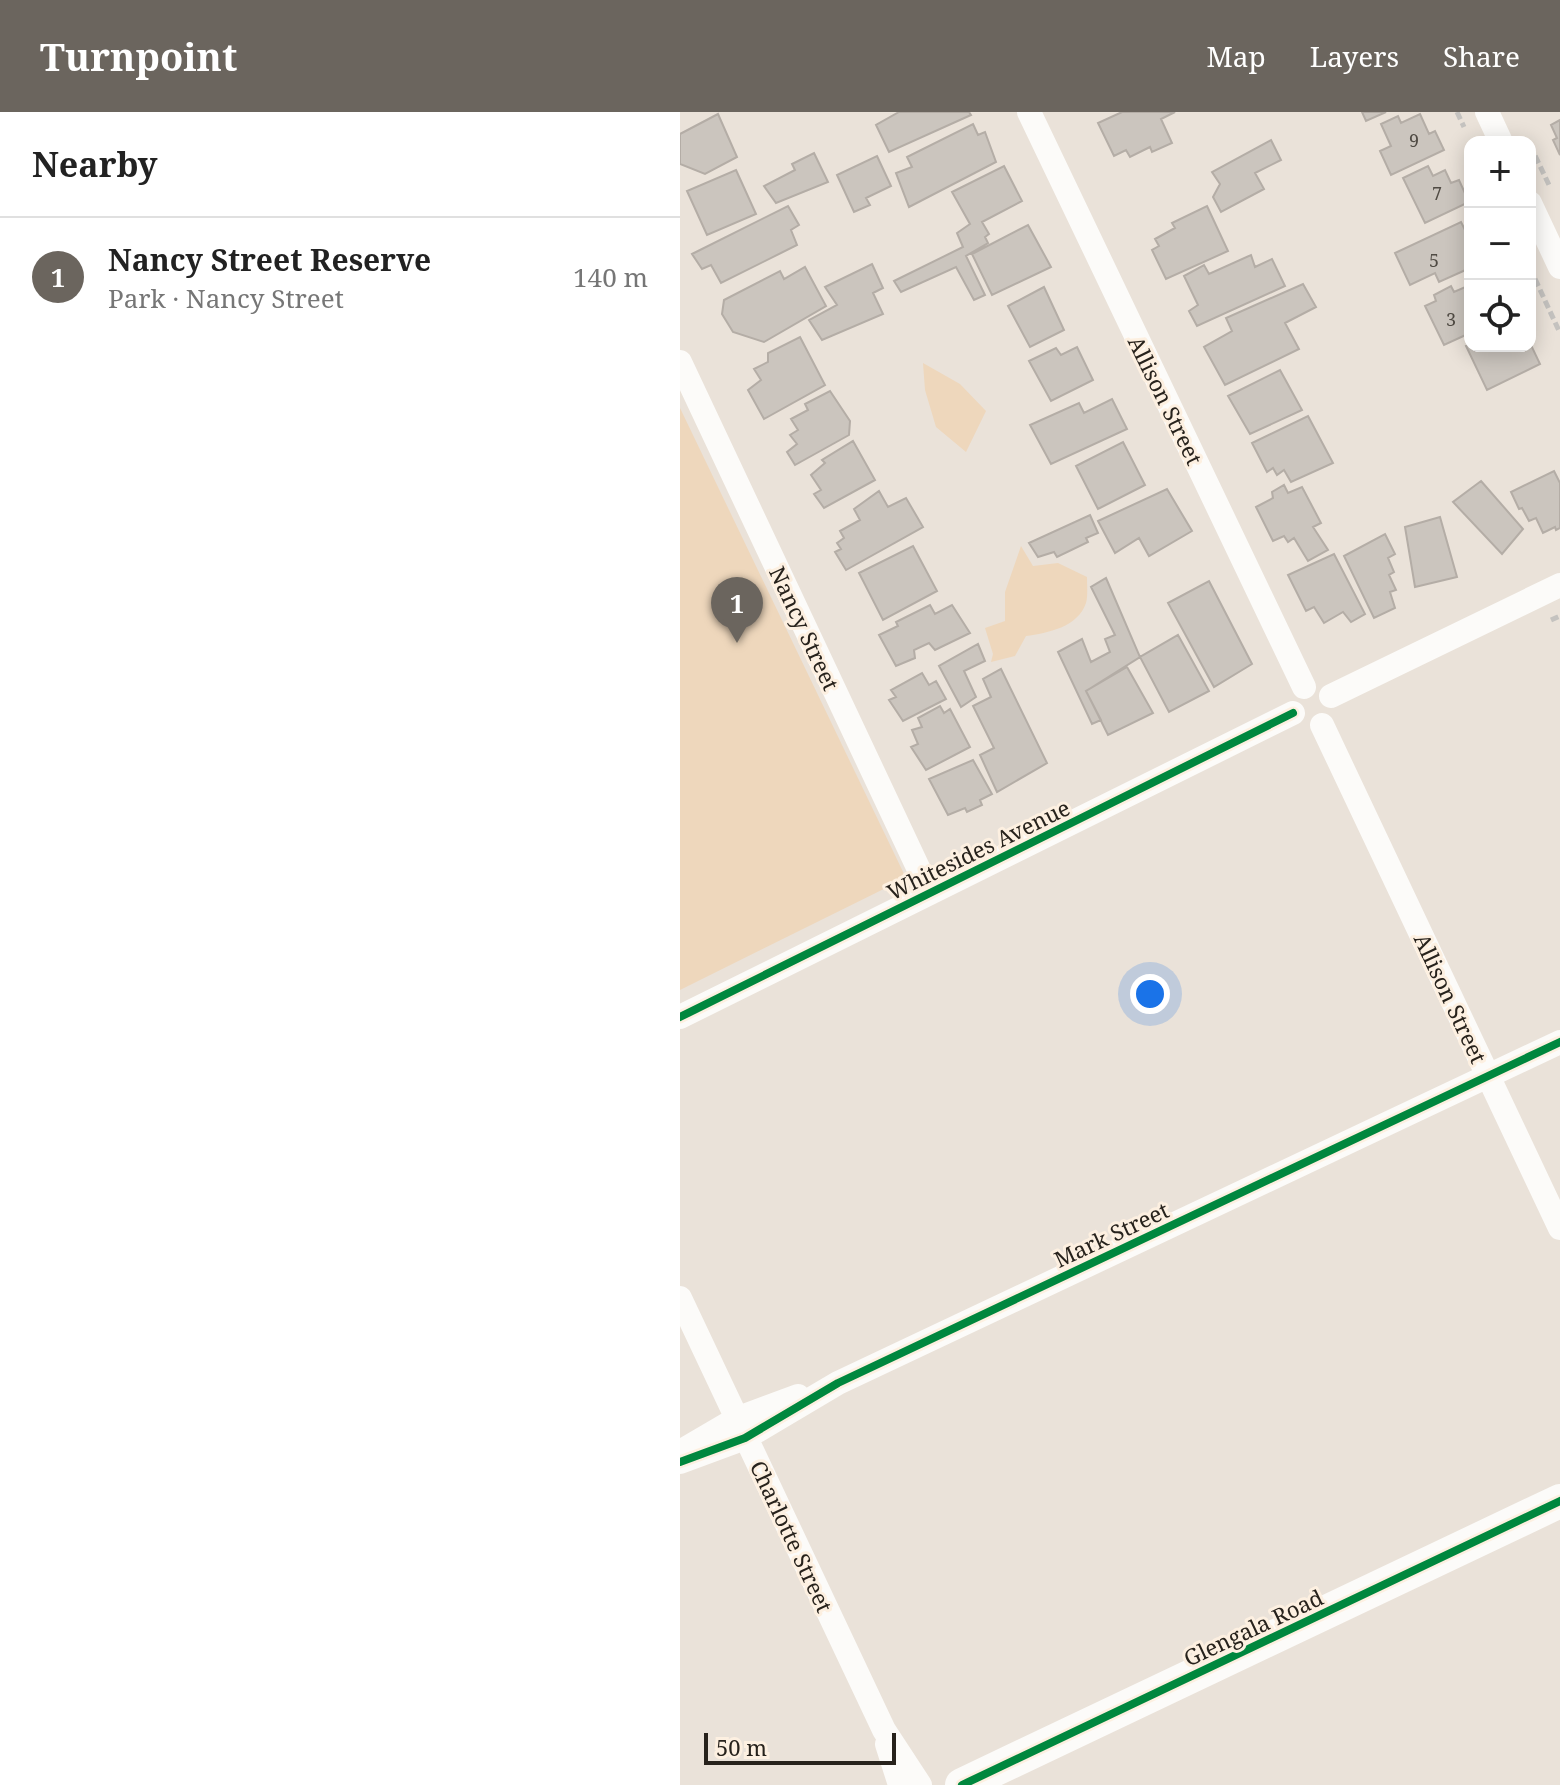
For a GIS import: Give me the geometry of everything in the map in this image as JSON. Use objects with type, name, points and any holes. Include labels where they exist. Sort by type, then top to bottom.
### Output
[{"type":"street","name":"Allison Street","points":[[1029,112],[1304,687]]},
{"type":"street","points":[[1487,112],[1498,136]]},
{"type":"street","points":[[1532,208],[1560,267]]},
{"type":"street","name":"Nancy Street","points":[[680,362],[930,893]]},
{"type":"street","points":[[1331,696],[1560,585]]},
{"type":"street","points":[[1318,686],[1331,696],[1334,710],[1322,725],[1307,726],[1293,713],[1293,699],[1304,687],[1318,686]]},
{"type":"street","name":"Whitesides Avenue","points":[[680,1017],[1293,713]]},
{"type":"street","name":"Allison Street","points":[[1322,725],[1560,1228]]},
{"type":"street","name":"Mark Street","points":[[680,1452],[741,1428],[838,1383],[1560,1042]]},
{"type":"street","name":"Charlotte Street","points":[[680,1298],[884,1730],[920,1785]]},
{"type":"street","name":"Mark Street","points":[[680,1462],[741,1428]]},
{"type":"street","name":"Glengala Road","points":[[962,1785],[1560,1501]]},
{"type":"street","name":"Charlotte Street","points":[[884,1730],[900,1785]]},
{"type":"path","points":[[1536,158],[1554,196]]},
{"type":"path","points":[[1536,280],[1560,333]]},
{"type":"path","points":[[1551,620],[1560,616]]},
{"type":"shaded area","points":[[923,363],[960,384],[986,411],[966,452],[936,427],[925,390]]},
{"type":"shaded area","points":[[680,408],[906,878],[680,990]]},
{"type":"shaded area","points":[[1021,546],[1033,566],[1058,563],[1087,577],[1086,603],[1069,623],[1053,631],[1026,636],[1015,656],[991,662],[993,654],[985,628],[1005,621],[1005,592]]},
{"type":"building","points":[[899,112],[969,112],[971,115],[889,152],[876,125]]},
{"type":"building","points":[[1122,112],[1175,112],[1161,119],[1172,143],[1152,152],[1150,147],[1130,157],[1126,150],[1114,156],[1098,123]]},
{"type":"building","points":[[1362,112],[1386,112],[1366,121]]},
{"type":"building","points":[[718,114],[737,157],[705,174],[680,164],[680,134]]},
{"type":"building","points":[[1420,114],[1429,134],[1435,131],[1444,150],[1391,175],[1380,151],[1391,146],[1381,124],[1398,116],[1401,123]]},
{"type":"building","points":[[1560,120],[1560,155],[1551,125]]},
{"type":"building","points":[[973,124],[978,135],[985,132],[996,162],[909,207],[896,173],[912,167],[907,157]]},
{"type":"building","points":[[1271,140],[1281,160],[1255,173],[1264,189],[1221,212],[1213,197],[1220,184],[1212,172]]},
{"type":"building","points":[[814,153],[828,182],[776,203],[764,186],[795,170],[792,164]]},
{"type":"building","points":[[877,156],[891,186],[866,198],[870,205],[854,212],[837,175]]},
{"type":"building","points":[[1004,166],[1022,201],[982,222],[989,234],[985,237],[988,243],[966,256],[985,295],[974,300],[956,267],[901,292],[894,281],[963,247],[957,233],[970,224],[952,192]]},
{"type":"building","points":[[1428,166],[1433,176],[1445,170],[1451,183],[1459,180],[1464,191],[1464,204],[1425,223],[1403,178]]},
{"type":"building","points":[[736,170],[756,214],[707,235],[687,191]]},
{"type":"building","points":[[788,206],[799,225],[791,230],[797,245],[721,283],[711,265],[702,269],[692,254]]},
{"type":"building","points":[[1207,206],[1228,251],[1166,279],[1152,250],[1159,246],[1155,239],[1175,228],[1172,223]]},
{"type":"building","points":[[1461,222],[1464,228],[1464,271],[1439,282],[1435,273],[1410,285],[1395,253]]},
{"type":"building","points":[[1028,225],[1051,267],[992,295],[972,254]]},
{"type":"building","points":[[1251,255],[1255,267],[1272,259],[1285,286],[1197,326],[1189,311],[1198,305],[1184,276],[1204,265],[1209,274]]},
{"type":"building","points":[[872,264],[883,288],[873,293],[883,314],[822,340],[809,320],[837,305],[825,287]]},
{"type":"building","points":[[805,267],[826,306],[764,342],[733,332],[722,314],[724,300],[780,271],[784,279]]},
{"type":"building","points":[[1303,284],[1316,307],[1285,323],[1299,349],[1225,385],[1204,347],[1232,331],[1226,318]]},
{"type":"building","points":[[1451,286],[1454,292],[1464,288],[1464,336],[1444,345],[1425,306],[1436,301],[1434,295]]},
{"type":"building","points":[[1044,287],[1064,330],[1030,347],[1008,306]]},
{"type":"building","points":[[800,337],[825,385],[764,419],[748,390],[761,380],[754,369],[768,362],[768,353]]},
{"type":"building","points":[[1077,347],[1093,380],[1051,401],[1029,361],[1056,348],[1061,355]]},
{"type":"building","points":[[1469,352],[1534,352],[1540,364],[1487,390]]},
{"type":"building","points":[[1280,370],[1302,410],[1250,434],[1228,396]]},
{"type":"building","points":[[830,391],[850,421],[849,435],[795,465],[787,452],[797,444],[790,435],[798,430],[791,419],[808,410],[805,404]]},
{"type":"building","points":[[1112,399],[1127,429],[1051,464],[1030,425],[1079,403],[1084,413]]},
{"type":"building","points":[[1308,416],[1333,463],[1291,482],[1284,470],[1277,475],[1273,468],[1267,472],[1252,443]]},
{"type":"building","points":[[853,441],[875,480],[824,508],[814,494],[821,490],[811,475],[825,463],[822,460]]},
{"type":"building","points":[[1123,442],[1145,485],[1098,509],[1076,466]]},
{"type":"building","points":[[1554,471],[1560,483],[1560,528],[1543,533],[1536,518],[1529,521],[1522,508],[1519,509],[1511,492]]},
{"type":"building","points":[[1481,481],[1523,529],[1502,554],[1453,502]]},
{"type":"building","points":[[1284,485],[1288,493],[1302,487],[1321,523],[1313,527],[1328,550],[1308,561],[1294,538],[1288,542],[1284,536],[1273,541],[1256,507],[1273,498],[1272,492]]},
{"type":"building","points":[[1167,489],[1192,531],[1149,556],[1139,538],[1115,553],[1098,521]]},
{"type":"building","points":[[879,491],[888,507],[906,498],[923,527],[846,570],[835,552],[841,549],[837,543],[844,538],[840,531],[860,520],[854,509]]},
{"type":"building","points":[[1090,515],[1098,533],[1086,538],[1088,542],[1057,557],[1054,552],[1038,557],[1029,543]]},
{"type":"building","points":[[1440,517],[1457,577],[1415,587],[1405,527]]},
{"type":"building","points":[[1385,534],[1395,554],[1388,558],[1394,572],[1389,575],[1396,590],[1390,592],[1395,608],[1374,618],[1344,556]]},
{"type":"building","points":[[913,546],[937,591],[883,620],[859,573]]},
{"type":"building","points":[[1334,554],[1365,614],[1351,622],[1343,612],[1324,623],[1314,607],[1306,611],[1288,575]]},
{"type":"building","points":[[1106,578],[1140,657],[1086,691],[1101,720],[1092,724],[1058,652],[1082,639],[1091,662],[1110,652],[1105,639],[1115,635],[1091,587]]},
{"type":"building","points":[[1209,581],[1252,664],[1214,687],[1168,603]]},
{"type":"building","points":[[930,605],[935,614],[952,605],[970,633],[935,650],[929,643],[914,650],[915,658],[896,666],[879,635],[898,626],[896,622]]},
{"type":"building","points":[[1178,635],[1209,691],[1169,712],[1140,657]]},
{"type":"building","points":[[978,644],[985,661],[964,671],[976,697],[961,707],[939,666]]},
{"type":"building","points":[[1127,667],[1153,713],[1108,735],[1086,691]]},
{"type":"building","points":[[1001,669],[1047,763],[997,792],[980,755],[994,748],[973,706],[991,697],[983,679]]},
{"type":"building","points":[[922,673],[929,685],[936,681],[946,699],[903,721],[889,700],[896,697],[891,690]]},
{"type":"building","points":[[940,706],[944,713],[950,709],[970,747],[926,770],[911,747],[918,744],[912,730],[922,727],[918,718]]},
{"type":"building","points":[[973,760],[992,794],[980,800],[982,805],[967,812],[965,808],[948,815],[929,779]]},
{"type":"cycle path","points":[[680,1017],[1293,713]]},
{"type":"cycle path","points":[[680,1462],[745,1438],[838,1383],[1560,1042]]},
{"type":"cycle path","points":[[962,1785],[1560,1501]]},
{"type":"place","name":"Nancy Street Reserve","points":[[737,643]]}]
